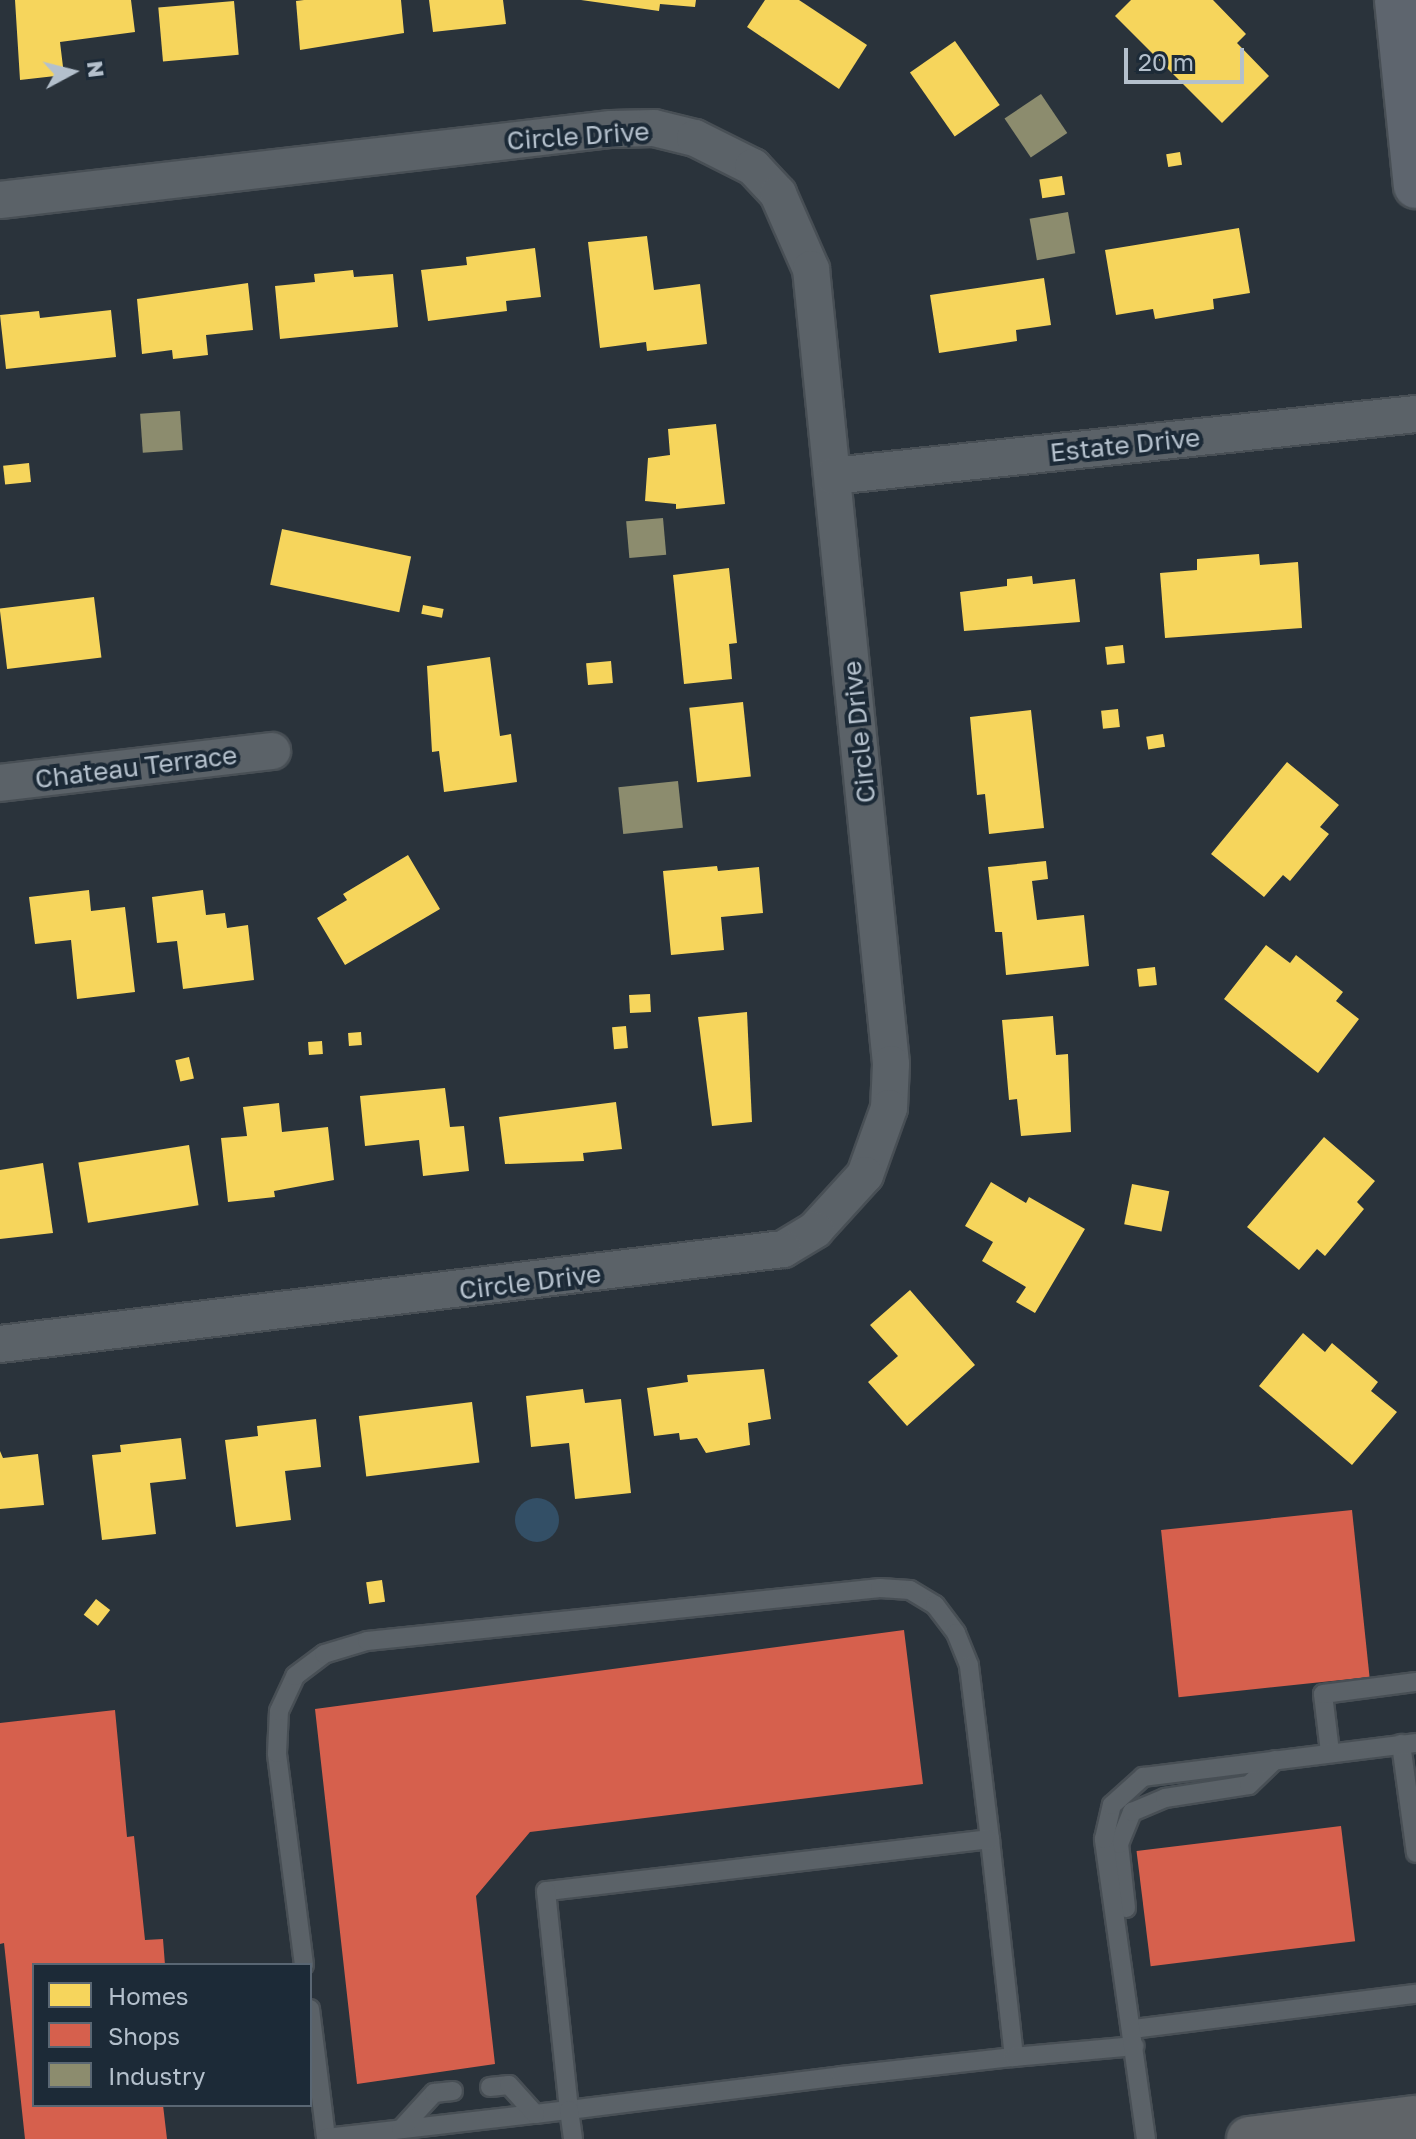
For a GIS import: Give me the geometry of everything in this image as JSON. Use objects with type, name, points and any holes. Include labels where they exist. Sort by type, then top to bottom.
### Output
[{"type":"highway","points":[[1249,2139],[1416,2118]]},
{"type":"main road","points":[[1397,0],[1416,186]]},
{"type":"street","name":"Circle Drive","points":[[0,200],[611,129],[654,128],[695,138],[753,167],[778,194],[797,231],[811,269],[891,1064],[889,1108],[865,1175],[843,1205],[783,1249],[745,1257],[0,1344]]},
{"type":"street","name":"Estate Drive","points":[[833,476],[1416,414]]},
{"type":"street","name":"Chateau Terrace","points":[[0,783],[272,751]]},
{"type":"lane","points":[[304,1963],[277,1753],[279,1711],[295,1676],[324,1654],[367,1641],[880,1588],[910,1590],[935,1605],[956,1633],[969,1666],[1014,2057]]},
{"type":"lane","points":[[1330,1752],[1323,1694],[1416,1682]]},
{"type":"lane","points":[[1146,2139],[1104,1839],[1112,1805],[1143,1777],[1409,1743],[1416,1853]]},
{"type":"lane","points":[[1126,1985],[1133,1974],[1119,1844],[1123,1825],[1145,1804],[1249,1785],[1275,1760]]},
{"type":"lane","points":[[573,2139],[546,1891],[990,1839]]},
{"type":"lane","points":[[312,2025],[326,2138],[1014,2057],[1416,1994]]},
{"type":"lane","points":[[490,2087],[509,2085],[535,2114]]},
{"type":"lane","points":[[401,2129],[434,2093],[453,2091]]},
{"type":"water","points":[[537,1498],[552,1505],[559,1520],[552,1535],[537,1542],[522,1535],[515,1520],[522,1505]]},
{"type":"building: Homes","points":[[15,0],[131,0],[135,32],[60,42],[64,75],[20,80]]},
{"type":"building: Homes","points":[[401,0],[404,33],[300,50],[296,1]]},
{"type":"building: Homes","points":[[429,0],[503,0],[506,24],[433,32]]},
{"type":"building: Homes","points":[[581,0],[696,0],[695,7],[660,4],[659,11]]},
{"type":"building: Homes","points":[[765,0],[799,0],[867,45],[839,89],[747,27]]},
{"type":"building: Homes","points":[[1131,0],[1213,0],[1246,34],[1237,43],[1269,76],[1222,123],[1115,16]]},
{"type":"building: Homes","points":[[234,1],[239,55],[163,61],[158,8]]},
{"type":"building: Homes","points":[[955,41],[1000,105],[955,136],[910,73]]},
{"type":"building: Homes","points":[[1180,152],[1182,165],[1168,167],[1166,154]]},
{"type":"building: Homes","points":[[1062,176],[1065,195],[1042,198],[1039,180]]},
{"type":"building: Homes","points":[[1239,228],[1250,293],[1213,299],[1214,309],[1155,319],[1153,309],[1116,315],[1105,250]]},
{"type":"building: Homes","points":[[647,236],[654,290],[700,284],[707,344],[647,351],[646,342],[600,348],[588,242]]},
{"type":"building: Homes","points":[[535,248],[541,297],[506,301],[507,311],[428,321],[421,270],[467,265],[466,257]]},
{"type":"building: Homes","points":[[353,270],[354,277],[393,274],[398,327],[280,339],[275,286],[315,282],[314,274]]},
{"type":"building: Homes","points":[[1044,278],[1051,325],[1016,330],[1017,341],[939,353],[930,295]]},
{"type":"building: Homes","points":[[248,283],[253,330],[206,335],[208,355],[173,359],[172,350],[142,354],[137,299]]},
{"type":"building: Homes","points":[[111,310],[116,357],[6,369],[0,315],[39,311],[40,318]]},
{"type":"building: Homes","points":[[716,424],[725,504],[676,509],[676,504],[645,501],[648,458],[670,455],[668,429]]},
{"type":"building: Homes","points":[[29,463],[31,482],[5,485],[3,466]]},
{"type":"building: Homes","points":[[282,529],[411,556],[399,612],[270,585]]},
{"type":"building: Homes","points":[[1259,554],[1260,565],[1298,562],[1302,628],[1165,638],[1160,573],[1197,570],[1197,559]]},
{"type":"building: Homes","points":[[729,568],[737,643],[729,644],[732,679],[684,684],[673,575]]},
{"type":"building: Homes","points":[[1032,576],[1033,584],[1075,579],[1080,622],[964,631],[960,592],[1007,586],[1007,579]]},
{"type":"building: Homes","points":[[94,597],[101,658],[7,669],[0,609]]},
{"type":"building: Homes","points":[[423,605],[444,609],[442,618],[421,614]]},
{"type":"building: Homes","points":[[1123,645],[1125,663],[1107,665],[1105,647]]},
{"type":"building: Homes","points":[[490,657],[500,736],[511,734],[517,782],[444,792],[439,751],[432,752],[427,666]]},
{"type":"building: Homes","points":[[611,661],[613,683],[588,685],[586,663]]},
{"type":"building: Homes","points":[[743,702],[751,777],[697,782],[689,708]]},
{"type":"building: Homes","points":[[1118,709],[1120,727],[1103,729],[1101,711]]},
{"type":"building: Homes","points":[[1031,710],[1044,828],[989,834],[985,794],[977,795],[970,717]]},
{"type":"building: Homes","points":[[1163,734],[1165,747],[1148,749],[1146,737]]},
{"type":"building: Homes","points":[[1287,762],[1339,805],[1320,827],[1329,834],[1290,881],[1283,875],[1264,897],[1211,854]]},
{"type":"building: Homes","points":[[408,855],[440,909],[345,965],[317,918],[347,900],[343,894]]},
{"type":"building: Homes","points":[[1046,861],[1048,879],[1032,881],[1037,920],[1084,915],[1089,966],[1006,975],[1002,932],[995,932],[988,867]]},
{"type":"building: Homes","points":[[717,866],[718,871],[759,867],[763,913],[721,917],[724,950],[671,955],[663,871]]},
{"type":"building: Homes","points":[[89,890],[91,911],[125,907],[135,992],[77,999],[71,940],[35,944],[29,897]]},
{"type":"building: Homes","points":[[203,890],[206,915],[225,913],[227,928],[248,925],[254,980],[183,989],[177,941],[157,943],[152,897]]},
{"type":"building: Homes","points":[[1266,945],[1290,963],[1296,955],[1343,992],[1336,1001],[1359,1019],[1318,1073],[1224,999]]},
{"type":"building: Homes","points":[[1155,967],[1157,985],[1139,987],[1137,969]]},
{"type":"building: Homes","points":[[650,994],[651,1012],[630,1013],[629,995]]},
{"type":"building: Homes","points":[[747,1012],[752,1122],[712,1126],[698,1017]]},
{"type":"building: Homes","points":[[1053,1016],[1056,1055],[1068,1054],[1071,1132],[1021,1136],[1017,1099],[1009,1100],[1002,1020]]},
{"type":"building: Homes","points":[[626,1026],[628,1048],[614,1049],[612,1027]]},
{"type":"building: Homes","points":[[361,1032],[362,1045],[349,1046],[348,1033]]},
{"type":"building: Homes","points":[[322,1041],[323,1054],[309,1055],[308,1042]]},
{"type":"building: Homes","points":[[189,1057],[194,1078],[180,1082],[175,1060]]},
{"type":"building: Homes","points":[[445,1088],[450,1127],[464,1126],[469,1171],[423,1176],[419,1140],[365,1146],[360,1096]]},
{"type":"building: Homes","points":[[616,1102],[622,1149],[583,1153],[584,1161],[505,1164],[499,1117]]},
{"type":"building: Homes","points":[[279,1103],[282,1132],[328,1127],[334,1180],[274,1191],[275,1197],[228,1202],[221,1138],[247,1136],[243,1107]]},
{"type":"building: Homes","points":[[1324,1137],[1375,1181],[1357,1202],[1364,1209],[1325,1256],[1317,1249],[1299,1270],[1247,1227]]},
{"type":"building: Homes","points":[[189,1145],[199,1205],[88,1223],[78,1163]]},
{"type":"building: Homes","points":[[43,1163],[53,1233],[0,1239],[0,1170]]},
{"type":"building: Homes","points":[[991,1182],[1026,1203],[1029,1197],[1085,1229],[1035,1313],[1016,1302],[1026,1287],[982,1261],[993,1242],[965,1226]]},
{"type":"building: Homes","points":[[1132,1184],[1169,1191],[1161,1231],[1124,1224]]},
{"type":"building: Homes","points":[[910,1290],[975,1365],[907,1426],[868,1382],[898,1356],[870,1325]]},
{"type":"building: Homes","points":[[1303,1333],[1325,1352],[1332,1343],[1378,1382],[1371,1391],[1397,1412],[1352,1465],[1259,1386]]},
{"type":"building: Homes","points":[[764,1369],[771,1419],[748,1423],[750,1445],[706,1453],[697,1438],[680,1440],[679,1433],[654,1436],[647,1388],[688,1382],[687,1375]]},
{"type":"building: Homes","points":[[583,1389],[585,1403],[621,1399],[631,1493],[575,1499],[569,1443],[531,1447],[526,1396]]},
{"type":"building: Homes","points":[[472,1402],[479,1463],[366,1476],[359,1416]]},
{"type":"building: Homes","points":[[316,1419],[321,1467],[285,1471],[291,1520],[236,1527],[225,1440],[258,1436],[257,1426]]},
{"type":"building: Homes","points":[[181,1438],[186,1479],[150,1483],[156,1534],[102,1540],[92,1455],[121,1452],[120,1445]]},
{"type":"building: Homes","points":[[0,1451],[3,1458],[38,1454],[44,1505],[0,1509]]},
{"type":"building: Homes","points":[[382,1580],[385,1602],[369,1604],[366,1582]]},
{"type":"building: Homes","points":[[96,1599],[110,1610],[98,1626],[84,1615]]},
{"type":"building: Shops","points":[[1352,1510],[1370,1677],[1179,1697],[1161,1530]]},
{"type":"building: Shops","points":[[904,1630],[923,1784],[530,1832],[476,1896],[495,2064],[357,2084],[315,1709]]},
{"type":"building: Shops","points":[[115,1710],[127,1837],[134,1836],[145,1940],[163,1939],[165,1963],[32,1963],[32,2107],[163,2107],[167,2139],[25,2139],[4,1943],[0,1944],[0,1723]]},
{"type":"building: Shops","points":[[1341,1826],[1355,1941],[1151,1966],[1137,1851]]},
{"type":"building: Industry","points":[[1041,94],[1067,133],[1031,158],[1005,119]]},
{"type":"building: Industry","points":[[1068,212],[1075,253],[1037,260],[1030,219]]},
{"type":"building: Industry","points":[[180,411],[183,450],[143,453],[140,414]]},
{"type":"building: Industry","points":[[663,518],[666,555],[629,558],[626,521]]},
{"type":"building: Industry","points":[[678,781],[683,828],[623,834],[618,787]]}]
